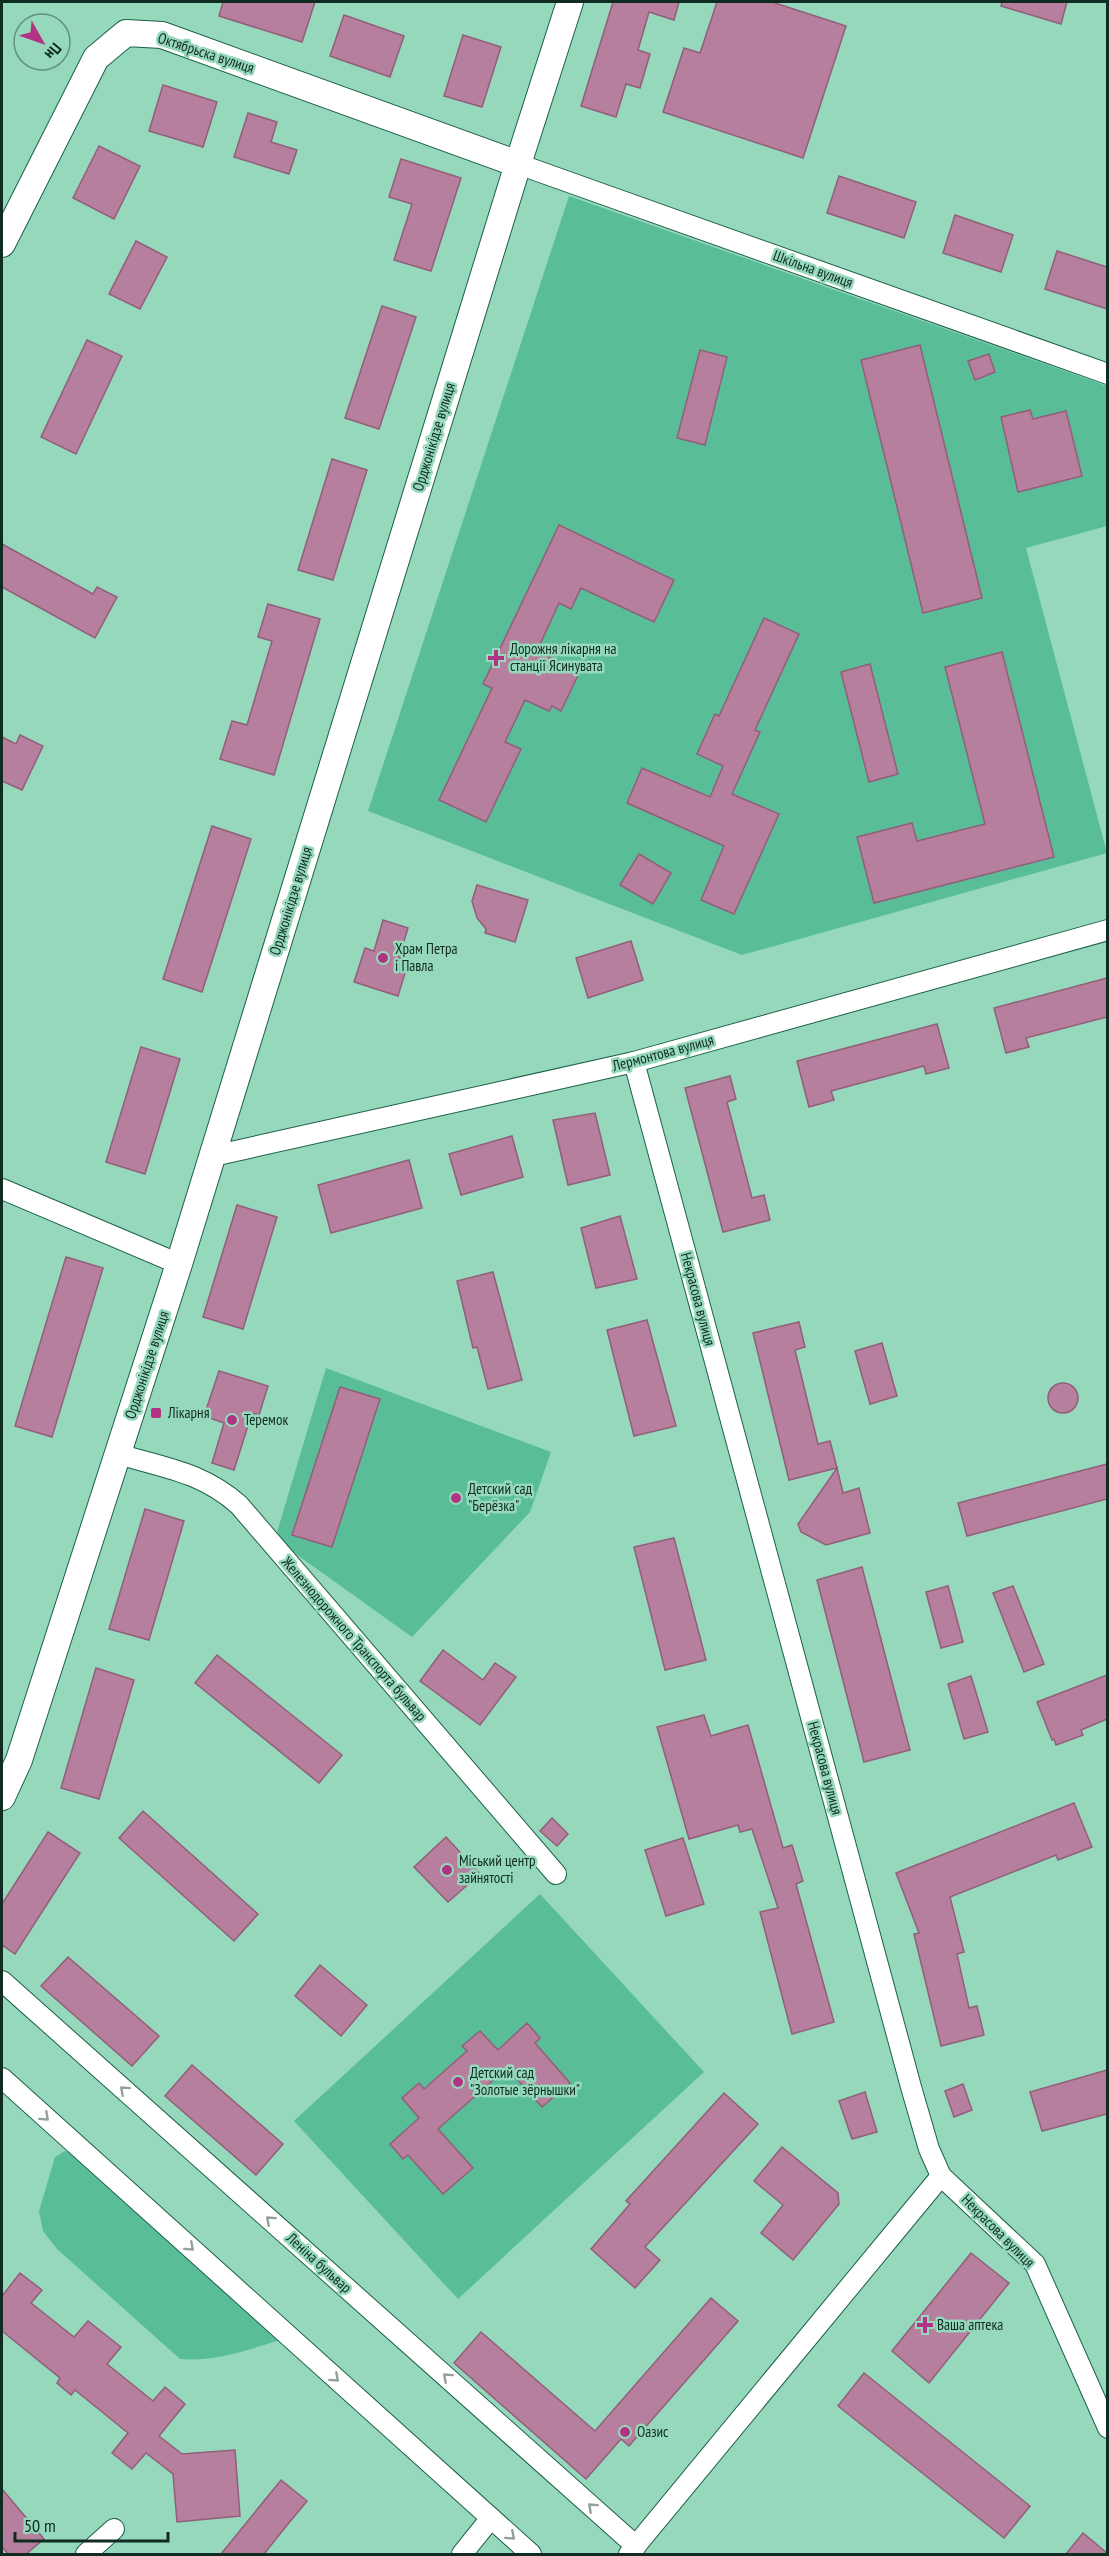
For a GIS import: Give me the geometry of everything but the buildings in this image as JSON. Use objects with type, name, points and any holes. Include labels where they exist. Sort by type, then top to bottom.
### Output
[{"type":"main road","name":"Орджонікідзе вулиця","points":[[2,1797],[19,1760],[179,1264],[570,2]]},
{"type":"main road","name":"Октябрьска вулиця","points":[[2,244],[96,58],[126,33],[162,35],[518,164]]},
{"type":"street","name":"Шкільна вулиця","points":[[518,164],[1107,374]]},
{"type":"street","name":"Лермонтова вулиця","points":[[213,1156],[634,1062],[1107,930]]},
{"type":"street","name":"Некрасова вулиця","points":[[634,1062],[910,2087],[929,2149],[940,2176],[1035,2264],[1107,2428]]},
{"type":"street","points":[[2,1189],[179,1264]]},
{"type":"street","name":"Железнодорожного Транспорта бульвар","points":[[118,1454],[195,1476],[220,1488],[239,1505],[556,1874]]},
{"type":"street","name":"Леніна бульвар","points":[[2,1981],[632,2550]]},
{"type":"street","points":[[2,2078],[531,2554]]},
{"type":"street","points":[[632,2550],[940,2176]]},
{"type":"street","points":[[462,2554],[491,2518]]},
{"type":"street","points":[[86,2554],[114,2529]]},
{"type":"green space","points":[[569,196],[1107,386],[1107,526],[1026,548],[1107,853],[742,955],[368,811]]},
{"type":"green space","points":[[326,1368],[551,1452],[530,1512],[412,1637],[275,1539]]},
{"type":"green space","points":[[540,1894],[704,2072],[458,2299],[294,2121]]},
{"type":"green space","points":[[65,2151],[74,2154],[280,2340],[218,2357],[180,2359],[57,2249],[43,2231],[39,2211],[55,2157]]},
{"type":"place","name":"Дорожня лікарня на станції Ясинувата","points":[[496,658]]},
{"type":"place","name":"Храм Петра і Павла","points":[[383,958]]},
{"type":"place","name":"Лікарня","points":[[156,1413]]},
{"type":"place","name":"Теремок","points":[[232,1420]]},
{"type":"place","name":"Детский сад \"Берёзка\"","points":[[456,1498]]},
{"type":"place","name":"Міський центр зайнятості","points":[[447,1870]]},
{"type":"place","name":"Детский сад \"Золотые зёрнышки\"","points":[[458,2082]]},
{"type":"place","name":"Ваша аптека","points":[[925,2325]]},
{"type":"place","name":"Оазис","points":[[625,2432]]}]
